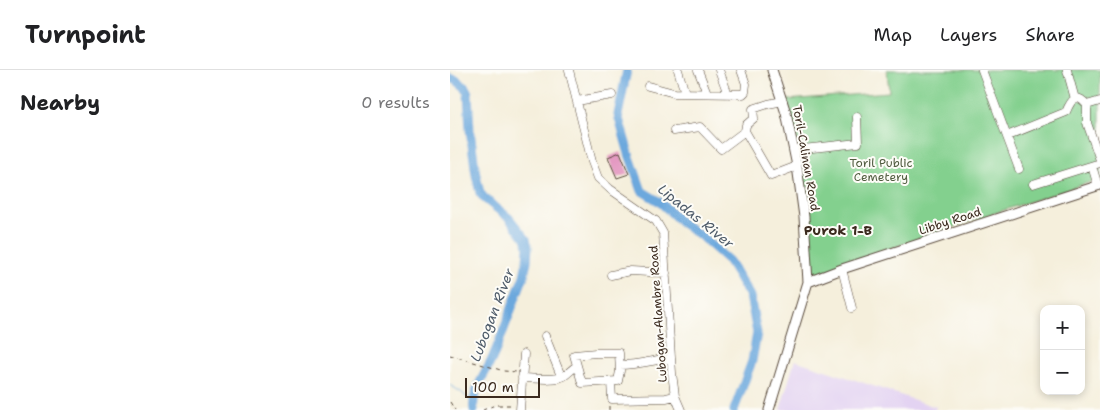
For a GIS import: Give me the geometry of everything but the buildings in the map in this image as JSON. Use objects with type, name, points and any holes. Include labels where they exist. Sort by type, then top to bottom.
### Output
[{"type":"main road","name":"Toril-Calinan Road","points":[[772,70],[783,101],[797,166],[804,217],[808,282]]},
{"type":"main road","name":"Libby Road","points":[[808,282],[842,269],[1099,185]]},
{"type":"main road","points":[[769,410],[808,282]]},
{"type":"street","name":"Lubogan-Alambre Road","points":[[569,70],[592,162],[598,178],[660,227],[664,240],[675,396],[681,410]]},
{"type":"street","points":[[678,70],[685,93]]},
{"type":"street","points":[[698,70],[707,94]]},
{"type":"street","points":[[720,70],[728,94]]},
{"type":"street","points":[[648,86],[674,93],[743,94],[746,84],[741,70]]},
{"type":"street","points":[[982,70],[1019,169]]},
{"type":"street","points":[[1067,70],[1075,99]]},
{"type":"street","points":[[577,101],[612,95]]},
{"type":"street","points":[[1007,136],[1066,112],[1070,103],[1075,99],[1082,100],[1087,105],[1087,123],[1097,163],[1099,185]]},
{"type":"street","points":[[783,101],[753,109],[754,118],[746,125],[745,131],[771,176],[797,166]]},
{"type":"street","points":[[1087,105],[1100,102]]},
{"type":"street","points":[[794,150],[858,143],[857,117]]},
{"type":"street","points":[[674,131],[700,127],[721,148],[745,131]]},
{"type":"street","points":[[1033,184],[1097,163]]},
{"type":"street","points":[[842,269],[852,308]]},
{"type":"street","points":[[611,275],[631,271],[666,273]]},
{"type":"street","points":[[545,336],[561,376]]},
{"type":"street","points":[[606,352],[619,353],[618,381],[582,383],[577,366],[574,355],[606,352]]},
{"type":"street","points":[[520,408],[524,354]]},
{"type":"street","points":[[620,365],[671,358]]},
{"type":"street","points":[[523,375],[541,378],[564,376],[577,366]]},
{"type":"street","points":[[611,382],[612,399],[666,398],[675,396]]},
{"type":"path","points":[[450,355],[523,375]]},
{"type":"path","points":[[450,402],[455,410]]},
{"type":"path","points":[[483,410],[496,405],[510,404],[520,408]]},
{"type":"shaded area","points":[[795,360],[936,407],[935,410],[780,410]]},
{"type":"green space","name":"Toril Public Cemetery","points":[[887,70],[1100,70],[1100,179],[955,226],[810,277],[809,224],[799,156],[787,100],[889,92]]},
{"type":"waterway","name":"Lipadas River","points":[[627,70],[618,115],[642,191],[660,202],[681,222],[701,236],[729,261],[750,296],[757,333],[752,361],[734,410]]},
{"type":"waterway","name":"Lubogan River","points":[[450,78],[465,87],[468,93],[470,130],[480,193],[509,218],[526,239],[528,247],[524,276],[492,359],[479,384],[474,410]]},
{"type":"waterway","points":[[450,385],[473,403]]},
{"type":"district","name":"Purok 1-B","points":[[838,230]]}]
